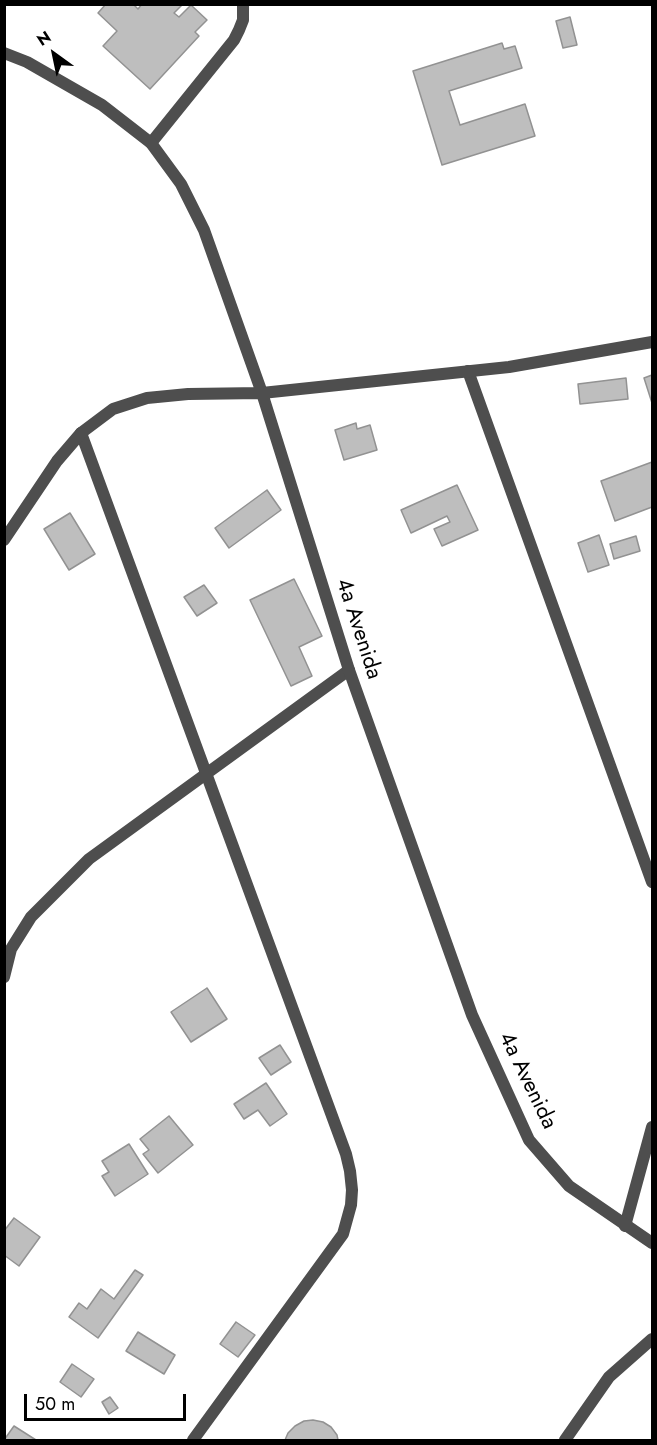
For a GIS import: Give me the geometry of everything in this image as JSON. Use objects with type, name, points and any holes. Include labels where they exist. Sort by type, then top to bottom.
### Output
[{"type":"street","points":[[151,143],[234,39],[243,20],[243,4]]},
{"type":"street","name":"4a Avenida","points":[[4,53],[27,62],[102,105],[151,143],[181,184],[204,230],[262,393],[349,670],[472,1015],[529,1140],[569,1186],[652,1243]]},
{"type":"street","points":[[4,540],[57,461],[81,433],[113,409],[147,398],[188,393],[262,393],[509,367],[652,342]]},
{"type":"street","points":[[468,371],[652,882]]},
{"type":"street","points":[[81,433],[346,1154],[350,1171],[352,1190],[350,1212],[343,1234],[193,1440]]},
{"type":"street","points":[[4,977],[11,949],[31,917],[88,859],[349,670]]},
{"type":"street","points":[[625,1226],[652,1127]]},
{"type":"street","points":[[565,1440],[609,1377],[652,1339]]},
{"type":"building","points":[[106,4],[133,4],[138,9],[142,4],[183,4],[174,13],[179,17],[191,5],[207,20],[195,32],[199,36],[150,89],[103,46],[117,31],[98,13]]},
{"type":"building","points":[[570,17],[577,45],[563,48],[556,21]]},
{"type":"building","points":[[502,43],[504,49],[515,46],[522,68],[449,91],[460,125],[525,104],[535,136],[442,165],[413,71]]},
{"type":"building","points":[[652,375],[652,403],[644,378]]},
{"type":"building","points":[[626,378],[628,399],[580,404],[578,384]]},
{"type":"building","points":[[356,423],[357,429],[370,425],[377,450],[344,460],[335,430]]},
{"type":"building","points":[[652,462],[652,507],[615,521],[601,481]]},
{"type":"building","points":[[457,485],[478,530],[442,546],[434,529],[450,522],[447,516],[411,533],[401,510]]},
{"type":"building","points":[[267,490],[281,510],[229,548],[215,528]]},
{"type":"building","points":[[70,513],[95,554],[69,570],[44,529]]},
{"type":"building","points":[[599,535],[609,565],[588,572],[578,543]]},
{"type":"building","points":[[636,536],[640,551],[614,559],[610,544]]},
{"type":"building","points":[[294,579],[322,636],[299,647],[312,676],[291,686],[250,600]]},
{"type":"building","points":[[204,585],[217,603],[197,616],[184,597]]},
{"type":"building","points":[[207,988],[227,1019],[191,1042],[171,1012]]},
{"type":"building","points":[[280,1045],[291,1062],[271,1075],[259,1058]]},
{"type":"building","points":[[266,1083],[287,1114],[270,1126],[258,1110],[244,1119],[234,1104]]},
{"type":"building","points":[[169,1116],[193,1145],[158,1173],[143,1154],[149,1150],[140,1139]]},
{"type":"building","points":[[129,1144],[148,1174],[115,1196],[102,1176],[109,1172],[102,1161]]},
{"type":"building","points":[[14,1218],[40,1237],[19,1266],[4,1255],[4,1231]]},
{"type":"building","points":[[135,1270],[143,1275],[98,1338],[69,1317],[79,1303],[87,1309],[101,1289],[114,1299]]},
{"type":"building","points":[[236,1322],[255,1335],[238,1357],[220,1344]]},
{"type":"building","points":[[138,1332],[175,1355],[164,1374],[126,1351]]},
{"type":"building","points":[[72,1364],[94,1379],[81,1397],[60,1382]]},
{"type":"building","points":[[110,1397],[118,1408],[109,1414],[102,1402]]},
{"type":"building","points":[[313,1420],[331,1427],[338,1440],[285,1440],[295,1426],[304,1421]]},
{"type":"building","points":[[14,1426],[36,1440],[4,1440]]}]
